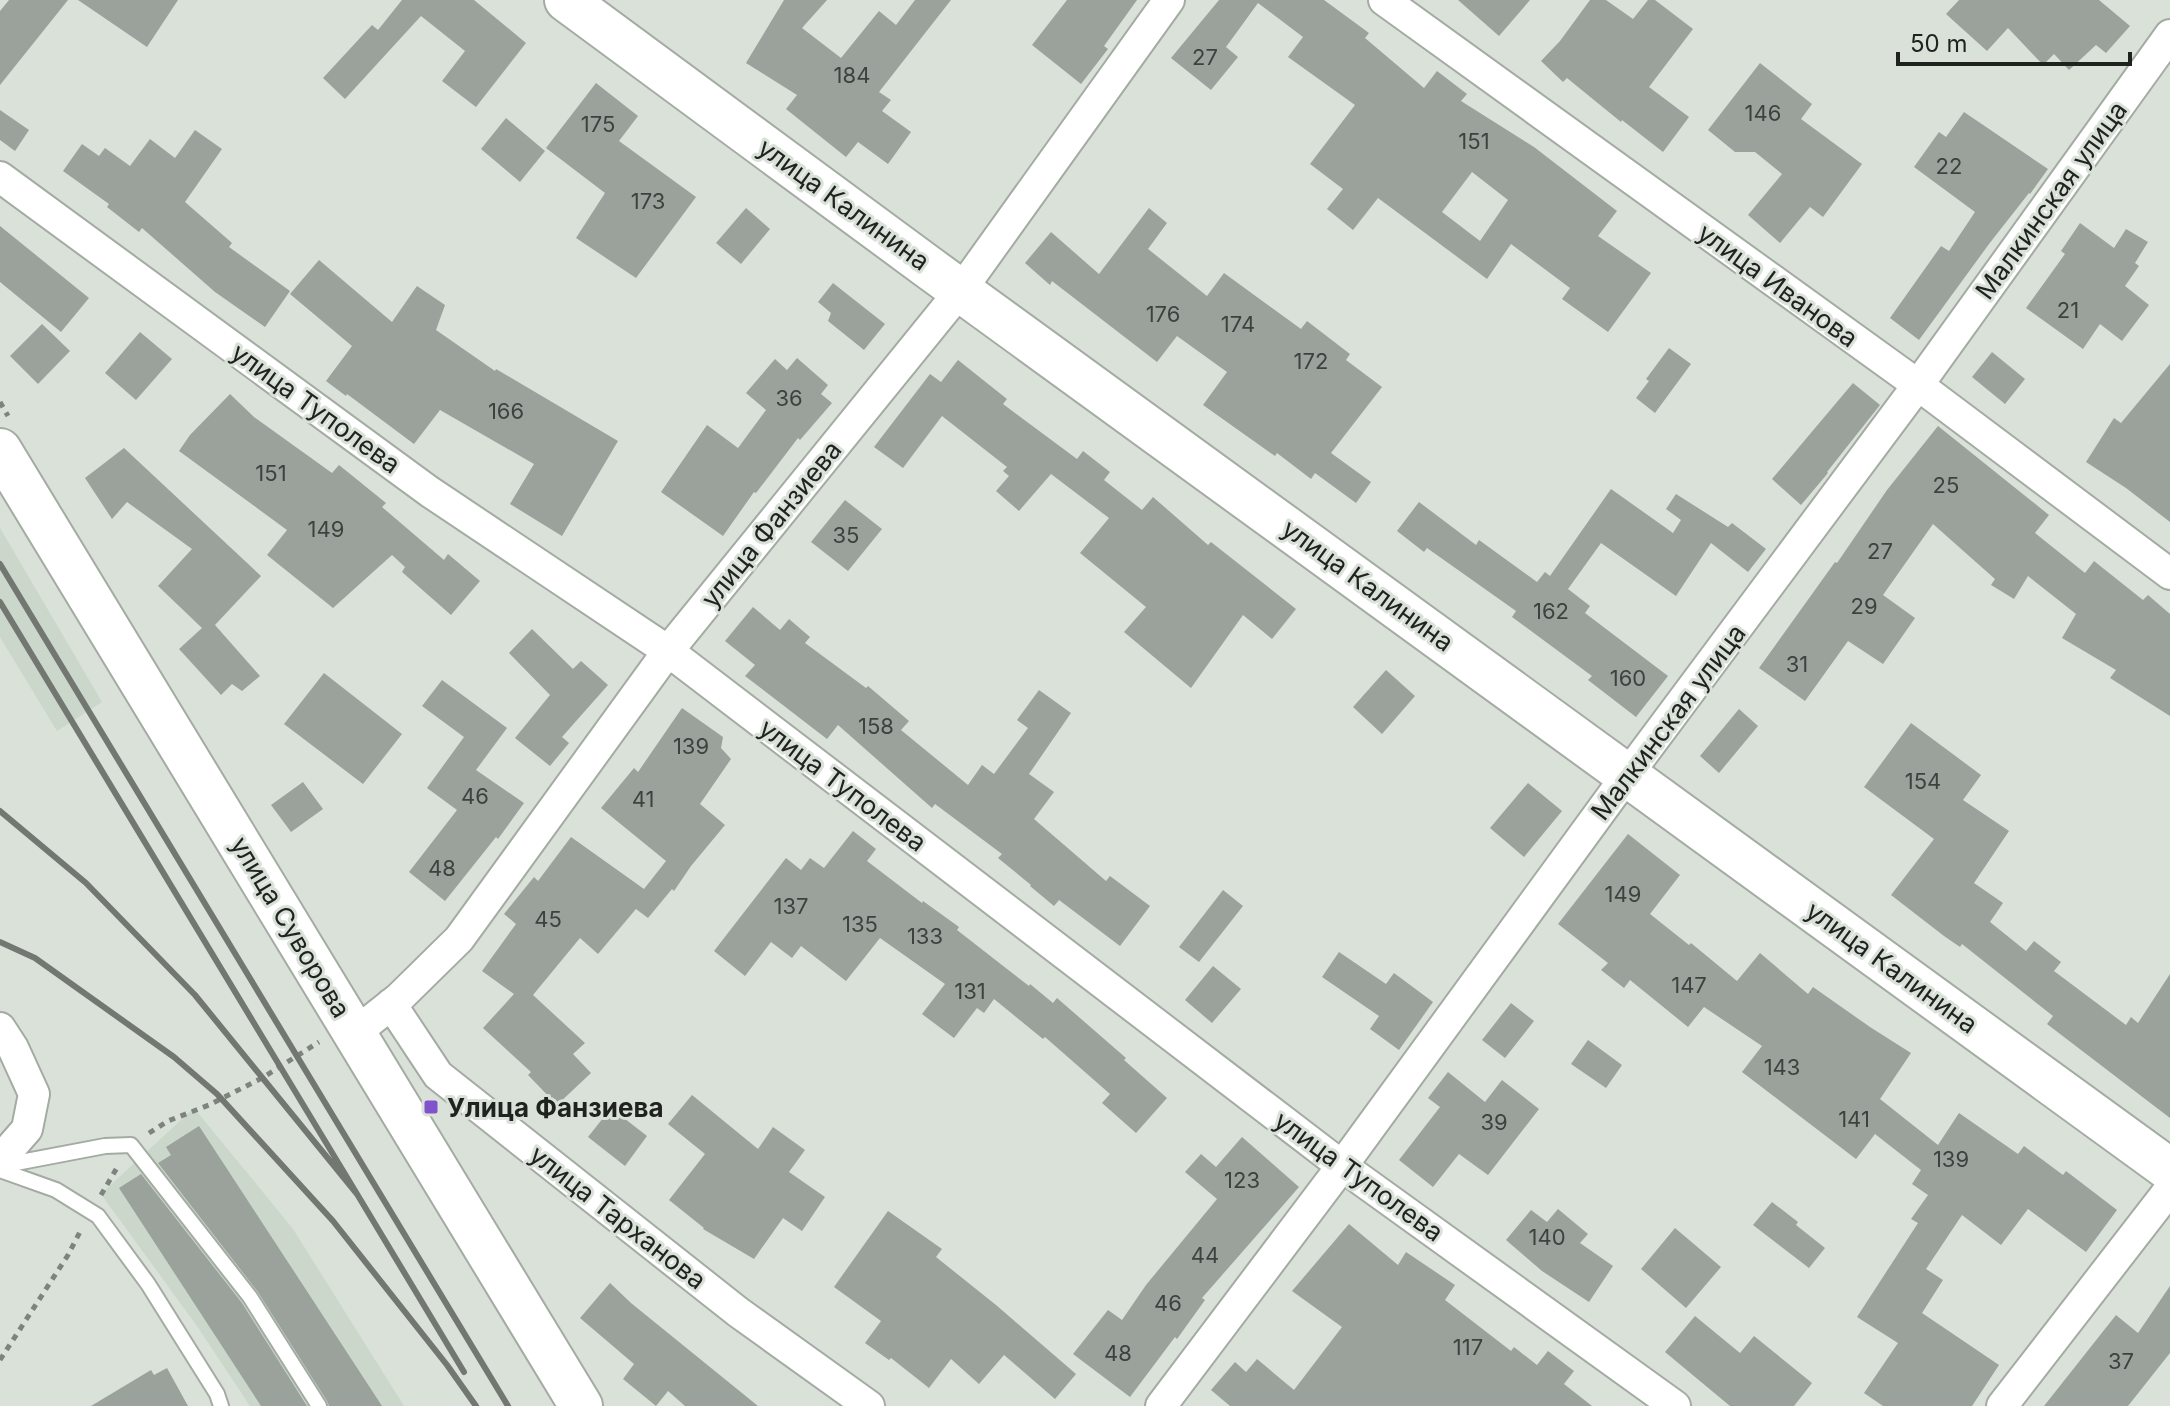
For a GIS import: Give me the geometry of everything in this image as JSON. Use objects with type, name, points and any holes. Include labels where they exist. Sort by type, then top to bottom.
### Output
[{"type":"street","name":"улица Калинина","points":[[566,0],[2170,1170]]},
{"type":"street","name":"улица Фанзиева","points":[[339,1036],[391,1004],[459,939],[668,651],[961,290],[1169,0]]},
{"type":"street","name":"улица Иванова","points":[[1384,0],[1918,385],[2170,574]]},
{"type":"street","name":"Малкинская улица","points":[[1161,1406],[1342,1166],[1628,774],[1918,385],[2170,35]]},
{"type":"street","name":"улица Туполева","points":[[0,177],[430,492],[668,651],[1342,1166],[1675,1406]]},
{"type":"street","name":"улица Суворова","points":[[0,450],[339,1036],[581,1406]]},
{"type":"street","name":"улица Тарханова","points":[[391,1004],[438,1075],[738,1312],[869,1406]]},
{"type":"street","points":[[0,1028],[34,1094],[27,1129],[0,1160]]},
{"type":"street","points":[[2002,1406],[2170,1189]]},
{"type":"lane","points":[[0,1168],[105,1146],[131,1145],[250,1297],[319,1406]]},
{"type":"lane","points":[[0,1168],[56,1190],[98,1216],[148,1284],[217,1394],[221,1406]]},
{"type":"path","points":[[0,1360],[68,1255],[131,1145],[168,1121],[209,1105],[339,1036]]},
{"type":"shaded area","points":[[0,528],[102,702],[57,731],[0,637]]},
{"type":"shaded area","points":[[194,1108],[293,1229],[404,1406],[250,1406],[197,1326],[101,1194]]},
{"type":"building","points":[[9,0],[68,0],[0,85],[0,11]]},
{"type":"building","points":[[78,0],[178,0],[147,47]]},
{"type":"building","points":[[402,0],[474,0],[526,43],[476,107],[442,81],[465,51],[421,16],[345,99],[323,78],[372,25],[378,30]]},
{"type":"building","points":[[784,0],[827,0],[802,28],[841,58],[879,11],[896,25],[915,0],[951,0],[879,92],[891,100],[882,111],[911,132],[888,164],[858,142],[846,157],[786,109],[797,95],[746,63]]},
{"type":"building","points":[[1067,0],[1137,0],[1104,46],[1108,49],[1081,84],[1032,45]]},
{"type":"building","points":[[1219,0],[1324,0],[1369,33],[1365,38],[1424,88],[1437,71],[1467,94],[1461,101],[1534,147],[1617,211],[1598,236],[1651,273],[1608,332],[1562,299],[1570,288],[1511,244],[1487,279],[1378,198],[1353,230],[1327,209],[1343,189],[1310,164],[1355,105],[1288,57],[1303,37],[1258,3],[1226,47],[1238,57],[1211,90],[1171,58]],"holes":[[[1472,172],[1508,200],[1480,241],[1442,212]]]},
{"type":"building","points":[[1458,0],[1530,0],[1499,36]]},
{"type":"building","points":[[1590,0],[1606,0],[1633,19],[1648,0],[1655,0],[1693,29],[1649,87],[1689,117],[1663,152],[1567,78],[1563,82],[1541,61]]},
{"type":"building","points":[[1959,0],[2099,0],[2130,26],[2106,53],[2096,45],[2069,70],[2054,54],[2043,65],[2008,28],[1987,51],[1946,14]]},
{"type":"building","points":[[1760,63],[1812,104],[1801,119],[1862,164],[1823,217],[1810,207],[1780,243],[1748,215],[1782,174],[1755,152],[1735,152],[1708,130]]},
{"type":"building","points":[[596,83],[638,116],[619,141],[696,197],[636,278],[576,238],[605,193],[546,148]]},
{"type":"building","points":[[0,110],[29,130],[15,151],[0,140]]},
{"type":"building","points":[[1964,112],[2048,169],[1919,340],[1890,318],[1941,246],[1949,251],[1975,212],[1914,167],[1939,132],[1946,137]]},
{"type":"building","points":[[506,118],[545,151],[520,182],[481,149]]},
{"type":"building","points":[[195,130],[222,149],[185,202],[232,243],[229,247],[290,291],[265,327],[215,292],[142,228],[139,232],[107,207],[109,204],[63,171],[82,144],[99,156],[105,148],[130,166],[150,139],[175,158]]},
{"type":"building","points":[[746,208],[770,229],[741,264],[716,243]]},
{"type":"building","points":[[1149,208],[1167,223],[1148,249],[1207,296],[1224,273],[1301,329],[1307,321],[1350,354],[1346,360],[1382,387],[1331,453],[1371,482],[1356,503],[1315,473],[1311,479],[1277,453],[1275,456],[1203,405],[1227,372],[1177,336],[1157,362],[1052,281],[1050,285],[1025,263],[1051,232],[1099,274]]},
{"type":"building","points":[[2080,223],[2114,248],[2126,229],[2148,242],[2135,263],[2139,266],[2125,286],[2149,305],[2122,341],[2100,324],[2083,349],[2026,308],[2065,254],[2061,251]]},
{"type":"building","points":[[0,226],[89,298],[61,332],[0,282]]},
{"type":"building","points":[[319,260],[392,322],[417,286],[445,305],[436,330],[495,371],[618,441],[562,536],[510,504],[534,464],[440,410],[414,444],[326,381],[352,346],[290,294]]},
{"type":"building","points":[[833,283],[885,324],[864,350],[828,321],[831,313],[818,302]]},
{"type":"building","points":[[42,324],[70,351],[38,384],[10,356]]},
{"type":"building","points":[[140,332],[172,359],[136,400],[105,373]]},
{"type":"building","points":[[1669,348],[1691,364],[1655,413],[1636,398]]},
{"type":"building","points":[[1992,352],[2025,379],[2005,404],[1972,377]]},
{"type":"building","points":[[797,358],[828,385],[821,394],[832,403],[800,440],[798,438],[723,536],[661,492],[707,425],[738,448],[766,410],[746,393],[775,359],[787,370]]},
{"type":"building","points":[[958,360],[1007,399],[1003,404],[1077,459],[1083,451],[1110,472],[1104,480],[1142,510],[1153,497],[1208,545],[1211,542],[1296,609],[1272,639],[1243,615],[1191,688],[1124,632],[1146,607],[1080,553],[1109,518],[1051,474],[1019,511],[996,491],[1009,476],[1003,471],[1007,467],[942,416],[903,468],[874,447],[930,374],[941,382]]},
{"type":"building","points":[[2170,364],[2170,522],[2086,462],[2114,418],[2121,423]]},
{"type":"building","points":[[1853,383],[1880,405],[1801,505],[1772,479]]},
{"type":"building","points":[[230,394],[254,417],[332,473],[339,465],[386,503],[382,507],[444,560],[448,554],[480,581],[451,615],[402,572],[405,567],[392,555],[333,608],[267,555],[287,530],[179,451],[190,435]]},
{"type":"building","points":[[1938,426],[2049,515],[2035,533],[2085,573],[2094,561],[2143,600],[2148,595],[2170,614],[2170,716],[2110,678],[2116,670],[2062,638],[2076,614],[2028,576],[2014,599],[1991,585],[1995,579],[1933,524],[1883,595],[1915,618],[1883,664],[1848,641],[1805,701],[1759,668],[1887,490]]},
{"type":"building","points":[[124,448],[261,576],[215,625],[260,676],[242,691],[232,684],[221,695],[179,649],[202,628],[158,586],[192,549],[127,502],[112,519],[85,478]]},
{"type":"building","points":[[1611,489],[1673,533],[1681,520],[1666,509],[1676,494],[1728,527],[1732,523],[1766,549],[1748,572],[1711,543],[1676,596],[1601,543],[1568,589],[1590,606],[1585,613],[1668,676],[1636,717],[1588,680],[1592,676],[1512,617],[1516,611],[1427,548],[1424,552],[1397,531],[1419,502],[1476,545],[1479,540],[1537,582],[1545,572],[1550,576]]},
{"type":"building","points":[[845,500],[882,529],[848,571],[811,542]]},
{"type":"building","points":[[753,607],[780,630],[789,619],[810,637],[805,643],[866,688],[868,686],[909,721],[901,730],[968,785],[982,765],[994,774],[1028,728],[1017,720],[1039,690],[1071,713],[1029,774],[1054,792],[1034,819],[1106,881],[1110,876],[1150,906],[1120,946],[1059,900],[1054,906],[998,858],[1002,854],[935,804],[932,808],[838,725],[827,739],[745,676],[755,665],[725,641]]},
{"type":"building","points":[[532,629],[573,669],[581,661],[608,685],[562,737],[569,743],[550,766],[515,738],[550,695],[509,653]]},
{"type":"building","points":[[1386,670],[1415,696],[1382,734],[1353,707]]},
{"type":"building","points":[[324,673],[402,734],[363,784],[284,724]]},
{"type":"building","points":[[442,680],[507,728],[476,770],[524,803],[445,901],[409,872],[457,810],[427,788],[464,737],[422,706]]},
{"type":"building","points":[[682,708],[723,737],[721,748],[731,759],[700,804],[725,825],[674,891],[672,889],[648,918],[636,909],[598,954],[580,938],[533,995],[585,1043],[573,1054],[591,1073],[557,1105],[528,1075],[531,1072],[483,1028],[514,994],[482,971],[516,924],[504,914],[534,877],[538,881],[571,837],[644,889],[666,861],[601,808],[634,768],[638,772]]},
{"type":"building","points":[[1739,709],[1758,726],[1719,773],[1700,756]]},
{"type":"building","points":[[1911,723],[1981,775],[1963,800],[2009,831],[1974,883],[2003,903],[1990,922],[2026,951],[2034,941],[2061,962],[2054,971],[2126,1025],[2131,1017],[2138,1023],[2170,974],[2170,1118],[2047,1024],[2053,1016],[1962,944],[1960,947],[1944,936],[1891,895],[1934,839],[1864,787]]},
{"type":"building","points":[[303,782],[323,809],[291,832],[271,805]]},
{"type":"building","points":[[1528,783],[1562,811],[1524,857],[1490,828]]},
{"type":"building","points":[[853,831],[876,849],[867,861],[959,927],[957,930],[1029,986],[1053,1003],[1057,998],[1167,1098],[1136,1133],[1102,1103],[1110,1094],[1045,1037],[1043,1039],[994,999],[984,1013],[977,1008],[954,1038],[922,1014],[945,984],[880,938],[846,981],[801,946],[792,958],[771,942],[745,976],[714,951],[786,858],[801,870],[810,858],[824,868]]},
{"type":"building","points":[[1628,834],[1680,875],[1650,914],[1689,945],[1691,943],[1737,981],[1760,953],[1808,994],[1813,987],[1911,1053],[1880,1099],[1938,1145],[1959,1113],[2018,1154],[2024,1146],[2063,1175],[2066,1171],[2117,1210],[2086,1252],[2028,1209],[2001,1245],[1962,1215],[1926,1269],[1943,1280],[1922,1313],[1999,1365],[1972,1406],[1883,1406],[1864,1393],[1898,1343],[1857,1317],[1918,1223],[1911,1219],[1928,1195],[1912,1184],[1921,1170],[1875,1134],[1856,1159],[1742,1072],[1762,1046],[1704,1007],[1688,1027],[1630,980],[1624,988],[1601,970],[1608,963],[1558,924]]},
{"type":"building","points":[[1223,890],[1243,906],[1199,962],[1179,947]]},
{"type":"building","points":[[1339,952],[1386,984],[1394,973],[1433,1002],[1399,1050],[1370,1029],[1379,1016],[1322,977]]},
{"type":"building","points":[[1213,966],[1241,989],[1212,1023],[1185,1000]]},
{"type":"building","points":[[1511,1003],[1534,1021],[1505,1058],[1482,1040]]},
{"type":"building","points":[[1588,1040],[1622,1065],[1606,1088],[1571,1064]]},
{"type":"building","points":[[1448,1072],[1485,1102],[1502,1080],[1539,1109],[1488,1175],[1459,1154],[1433,1187],[1399,1160],[1440,1107],[1428,1098]]},
{"type":"building","points":[[692,1095],[758,1149],[773,1127],[805,1150],[789,1172],[825,1197],[802,1231],[783,1218],[754,1259],[703,1229],[669,1200],[705,1154],[668,1124]]},
{"type":"building","points":[[611,1108],[647,1136],[625,1166],[588,1137]]},
{"type":"building","points":[[199,1126],[382,1406],[329,1406],[258,1292],[158,1163],[171,1155],[166,1147]]},
{"type":"building","points":[[1242,1137],[1299,1187],[1202,1298],[1205,1300],[1177,1339],[1175,1337],[1130,1397],[1073,1354],[1108,1310],[1122,1320],[1146,1285],[1217,1199],[1185,1172],[1201,1154],[1216,1167]]},
{"type":"building","points":[[141,1174],[242,1303],[307,1406],[261,1406],[119,1188]]},
{"type":"building","points":[[1772,1202],[1825,1248],[1809,1268],[1753,1225]]},
{"type":"building","points":[[1558,1209],[1588,1234],[1580,1243],[1613,1266],[1589,1302],[1542,1271],[1506,1240],[1531,1210],[1547,1222]]},
{"type":"building","points":[[888,1211],[942,1249],[936,1257],[1076,1374],[1055,1399],[1004,1355],[979,1384],[951,1359],[929,1388],[891,1358],[889,1360],[865,1343],[881,1321],[834,1287]]},
{"type":"building","points":[[1349,1224],[1398,1265],[1406,1252],[1455,1285],[1445,1300],[1511,1351],[1514,1347],[1537,1365],[1548,1351],[1574,1371],[1564,1384],[1592,1406],[1230,1406],[1211,1390],[1235,1362],[1246,1372],[1257,1359],[1294,1390],[1342,1327],[1292,1291]]},
{"type":"building","points":[[1675,1228],[1721,1267],[1686,1308],[1641,1269]]},
{"type":"building","points":[[610,1283],[758,1406],[685,1406],[668,1391],[656,1406],[623,1379],[634,1364],[580,1318]]},
{"type":"building","points":[[2170,1286],[2170,1353],[2128,1406],[2044,1406],[2116,1315],[2138,1333]]},
{"type":"building","points":[[1695,1316],[1740,1353],[1754,1336],[1812,1383],[1794,1406],[1730,1406],[1665,1352]]},
{"type":"building","points":[[167,1368],[188,1406],[91,1406],[151,1370],[154,1375]]},
{"type":"railway","points":[[0,564],[508,1406]]},
{"type":"railway","points":[[0,602],[357,1194],[195,995],[86,883],[0,811]]},
{"type":"railway","points":[[0,942],[35,958],[174,1057],[217,1094],[333,1221],[476,1406]]},
{"type":"railway","points":[[357,1194],[464,1372]]},
{"type":"place","name":"Улица Фанзиева","points":[[431,1107]]}]
